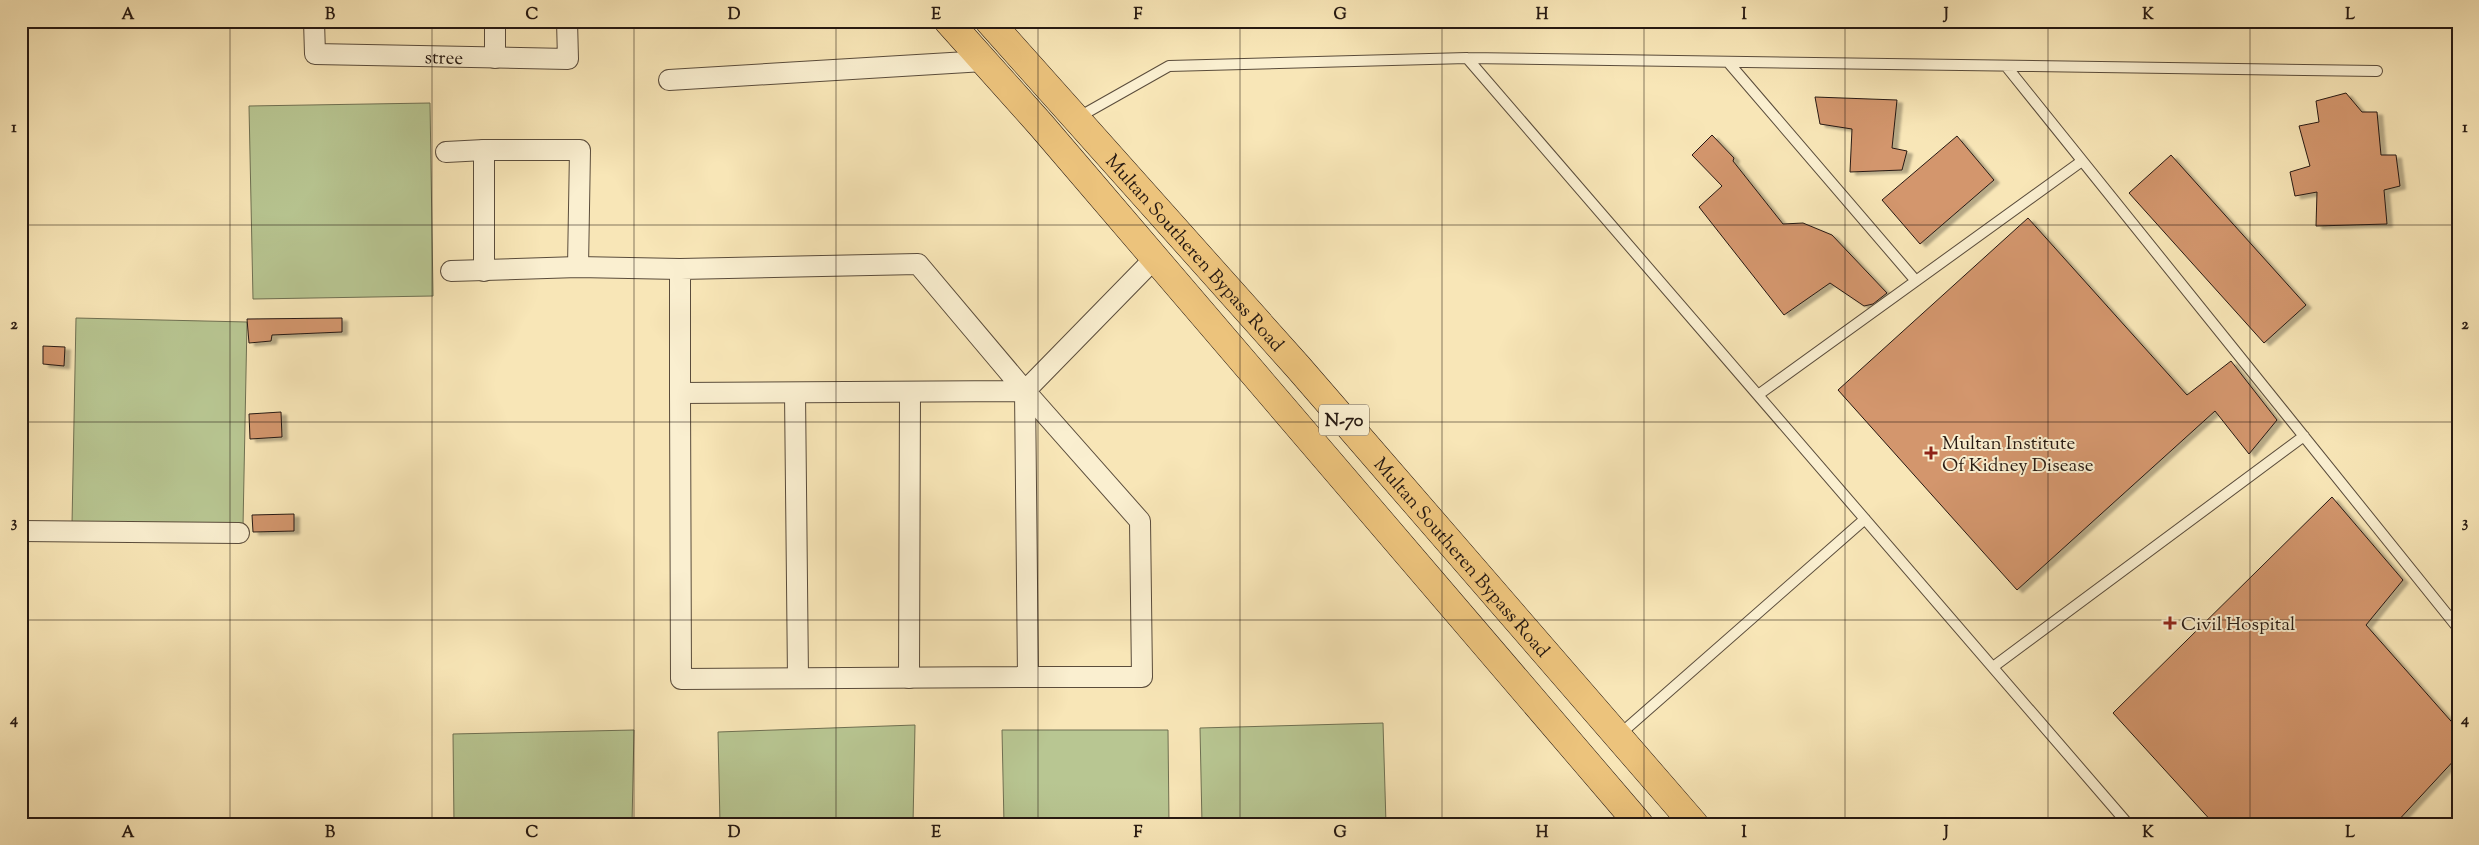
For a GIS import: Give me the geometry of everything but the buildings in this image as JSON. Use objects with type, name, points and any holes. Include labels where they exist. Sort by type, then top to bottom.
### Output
[{"type":"highway","name":"Multan Southeren Bypass Road","points":[[948,21],[1155,258],[1639,824]]},
{"type":"highway","name":"Multan Southeren Bypass Road","points":[[989,21],[1298,367],[1694,824]]},
{"type":"street","name":"stree","points":[[314,21],[315,54],[568,59],[567,21]]},
{"type":"street","points":[[495,21],[495,58]]},
{"type":"street","points":[[668,80],[984,61]]},
{"type":"street","points":[[484,150],[484,271]]},
{"type":"street","points":[[446,152],[580,150],[578,267]]},
{"type":"street","points":[[680,393],[1024,391],[1155,258]]},
{"type":"street","points":[[451,271],[578,267],[680,269],[918,264],[1024,391],[1140,521],[1142,677],[681,679],[680,269]]},
{"type":"street","points":[[1024,391],[1028,678]]},
{"type":"street","points":[[795,392],[798,678]]},
{"type":"street","points":[[909,678],[910,392]]},
{"type":"street","points":[[21,531],[239,533]]},
{"type":"lane","points":[[1467,58],[2128,824]]},
{"type":"lane","points":[[1076,118],[1169,66],[1467,58],[2377,71]]},
{"type":"lane","points":[[1728,62],[1916,281]]},
{"type":"lane","points":[[2006,66],[2458,628]]},
{"type":"lane","points":[[1758,396],[2082,161]]},
{"type":"lane","points":[[1993,667],[2304,436]]},
{"type":"lane","points":[[1618,736],[1865,519]]},
{"type":"green space","points":[[430,103],[433,296],[253,299],[249,106]]},
{"type":"green space","points":[[76,318],[247,322],[243,527],[72,524]]},
{"type":"green space","points":[[1383,723],[1386,824],[1202,824],[1200,728]]},
{"type":"green space","points":[[915,725],[913,824],[720,824],[718,732]]},
{"type":"green space","points":[[634,730],[632,824],[454,824],[453,734]]},
{"type":"green space","points":[[1002,730],[1168,730],[1169,824],[1004,824]]},
{"type":"place","name":"Multan Institute Of Kidney Disease","points":[[1931,453]]},
{"type":"place","name":"Civil Hospital","points":[[2170,623]]}]
